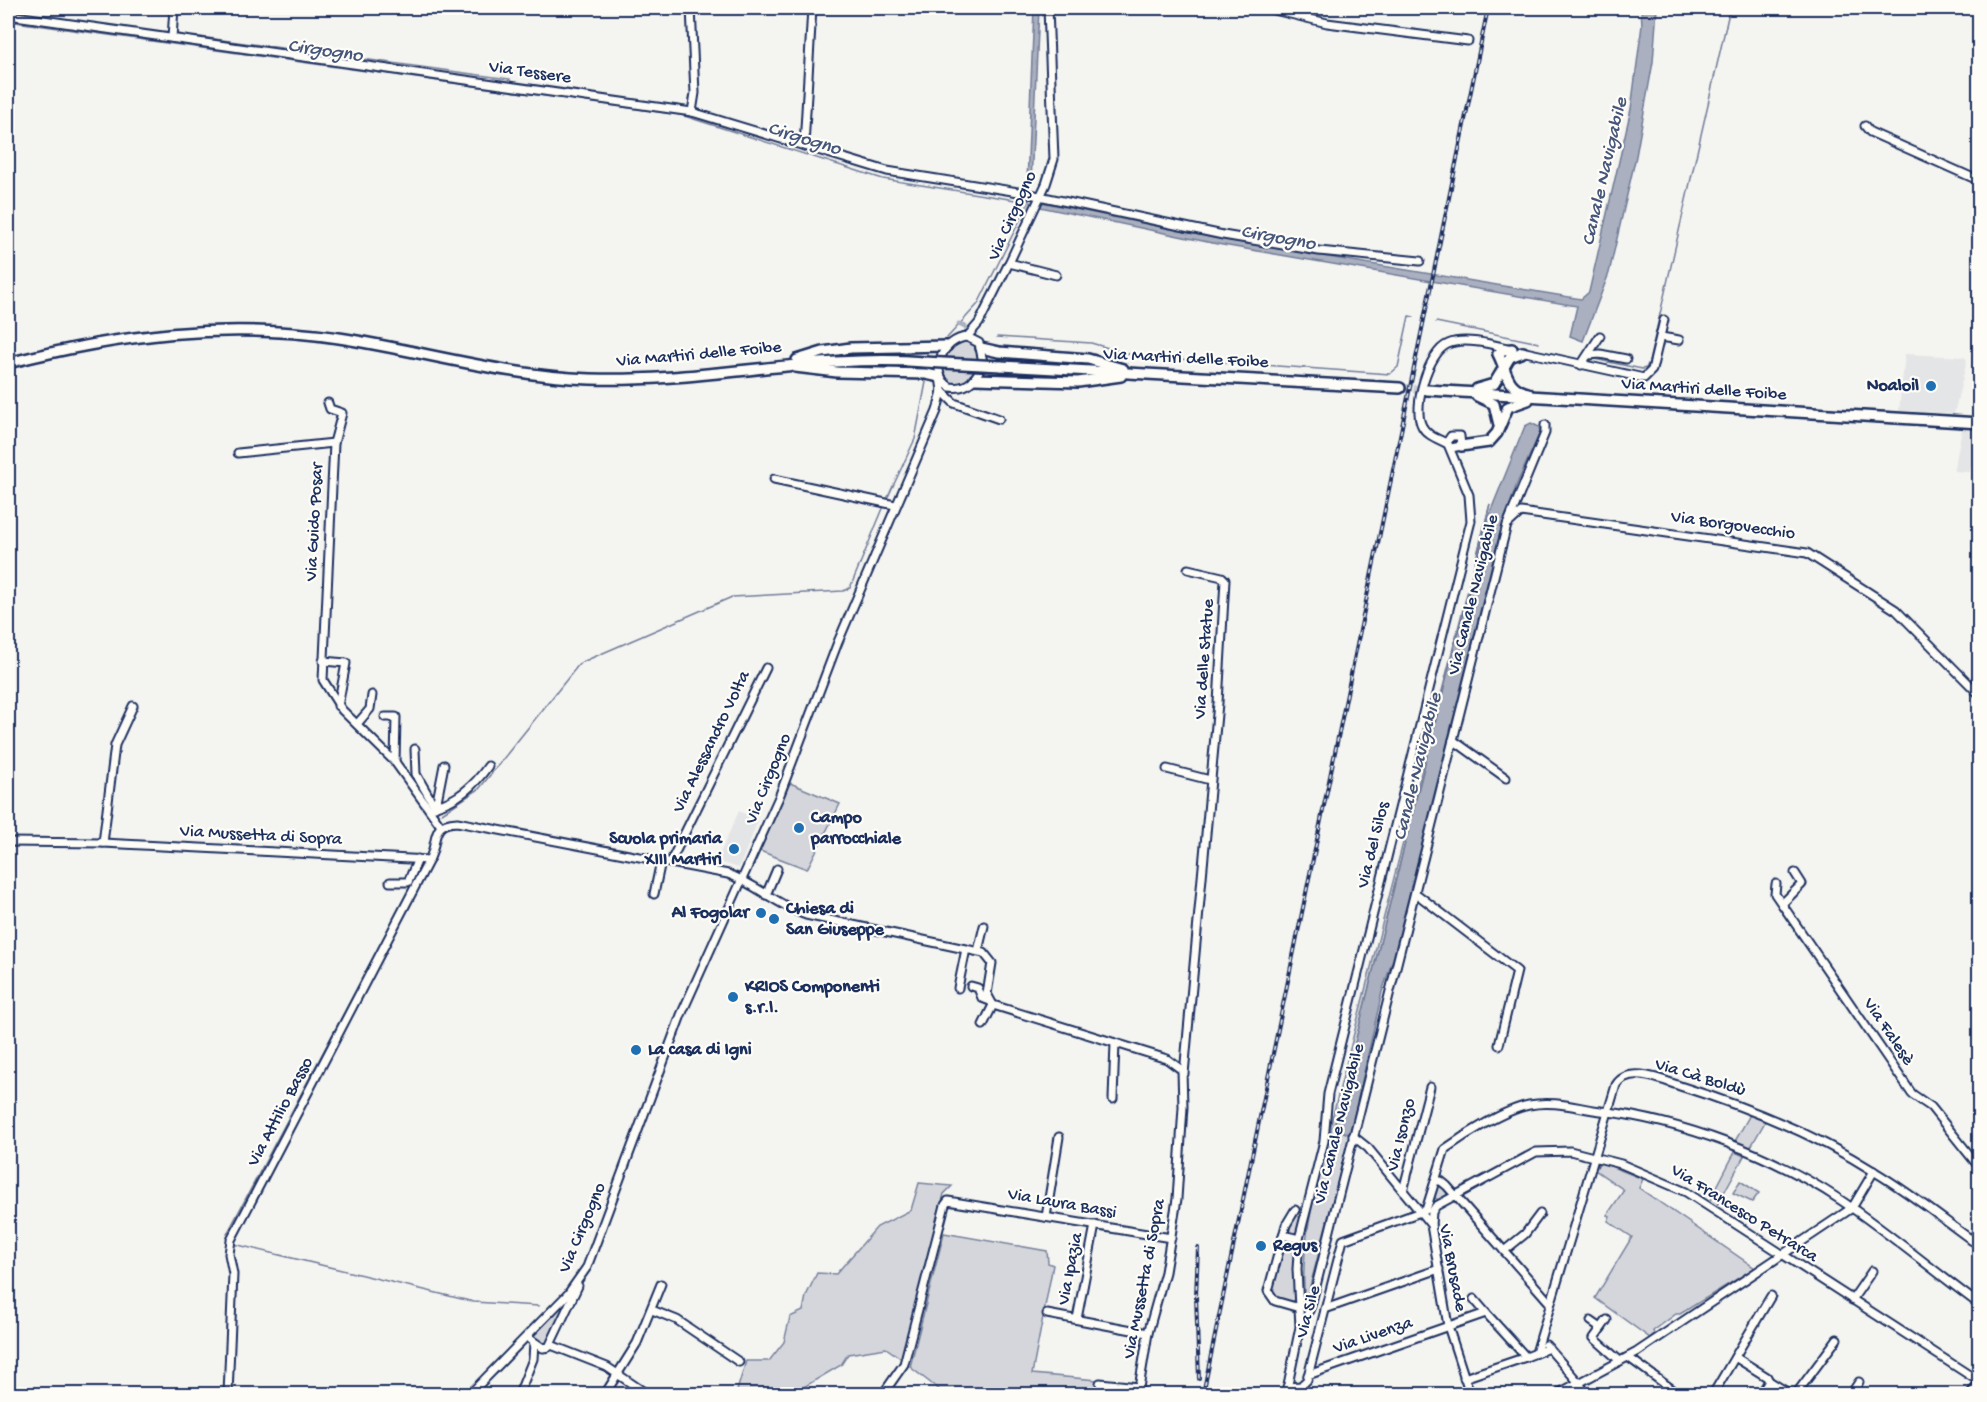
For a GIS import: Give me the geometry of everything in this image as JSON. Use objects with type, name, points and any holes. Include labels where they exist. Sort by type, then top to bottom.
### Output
[{"type":"highway","name":"Via Martiri delle Foibe","points":[[8,363],[125,337],[227,329],[291,332],[340,338],[486,368],[560,377],[653,378],[853,360],[1400,388]]},
{"type":"highway","points":[[980,345],[999,352],[1088,359],[1137,373]]},
{"type":"highway","points":[[780,366],[832,350],[947,346]]},
{"type":"highway","points":[[1512,349],[1503,350],[1498,354],[1509,382],[1520,391],[1551,397]]},
{"type":"highway","points":[[1460,392],[1494,384],[1510,357],[1523,352]]},
{"type":"highway","points":[[780,366],[826,371],[926,374],[940,377]]},
{"type":"highway","points":[[975,379],[1078,382],[1137,373]]},
{"type":"highway","name":"Via Martiri delle Foibe","points":[[1427,390],[1980,423]]},
{"type":"highway","points":[[1460,392],[1491,402],[1497,410],[1500,427]]},
{"type":"highway","points":[[1461,444],[1487,443],[1500,427],[1505,412],[1514,404],[1551,397]]},
{"type":"street","points":[[172,38],[174,8]]},
{"type":"street","points":[[691,8],[695,93],[692,112]]},
{"type":"street","points":[[804,146],[812,8]]},
{"type":"street","name":"Via Cirgogno","points":[[967,337],[979,323],[1009,263],[1041,196],[1054,159],[1048,8]]},
{"type":"street","points":[[1266,8],[1327,23],[1468,41]]},
{"type":"street","name":"Via Tessere","points":[[8,15],[692,112],[887,171],[1041,196],[1223,235],[1358,257],[1420,261]]},
{"type":"street","points":[[1865,126],[1870,132],[1980,181]]},
{"type":"street","points":[[1009,263],[1056,275]]},
{"type":"street","points":[[1461,444],[1449,446],[1425,431],[1419,421],[1427,372],[1433,356],[1451,342],[1512,349],[1644,378],[1653,370],[1664,320]]},
{"type":"street","name":"Via Cirgogno","points":[[979,323],[980,345]]},
{"type":"street","points":[[1581,364],[1600,336]]},
{"type":"street","points":[[967,337],[980,345],[983,362],[975,379],[962,388],[950,387],[940,377],[938,364],[947,346],[953,341],[967,337]]},
{"type":"street","points":[[1660,337],[1679,340]]},
{"type":"street","points":[[1484,344],[1498,354],[1523,352]]},
{"type":"street","points":[[1589,355],[1600,354],[1626,359]]},
{"type":"street","name":"Via Cirgogno","points":[[940,377],[942,391],[946,398]]},
{"type":"street","name":"Via Cirgogno","points":[[937,411],[946,398],[962,388]]},
{"type":"street","name":"Via Cirgogno","points":[[470,1395],[581,1278],[681,1015],[783,789],[838,642],[937,411],[942,391]]},
{"type":"street","points":[[946,398],[999,419]]},
{"type":"street","points":[[328,403],[330,409],[342,413],[334,443]]},
{"type":"street","name":"Via Canale Navigabile","points":[[1301,1320],[1306,1318],[1311,1305],[1507,525],[1514,502],[1545,433],[1545,425]]},
{"type":"street","points":[[1433,437],[1451,436],[1461,444]]},
{"type":"street","points":[[1449,446],[1451,436]]},
{"type":"street","name":"Via Guido Posar","points":[[238,453],[334,443],[323,680],[338,706],[395,762],[434,808]]},
{"type":"street","points":[[1456,461],[1461,444]]},
{"type":"street","name":"Via del Silos","points":[[1301,1320],[1298,1307],[1297,1269],[1299,1239],[1324,1141],[1328,1094],[1472,521],[1469,495],[1449,446]]},
{"type":"street","points":[[774,479],[895,505]]},
{"type":"street","points":[[1507,525],[1521,512],[1514,502]]},
{"type":"street","name":"Via Borgovecchio","points":[[1521,512],[1807,553],[1896,610],[1980,695]]},
{"type":"street","name":"Via delle Statue","points":[[1184,1080],[1198,945],[1225,580],[1222,577],[1188,569]]},
{"type":"street","points":[[323,661],[346,663],[338,706]]},
{"type":"street","name":"Via Alessandro Volta","points":[[670,863],[766,669]]},
{"type":"street","points":[[357,724],[370,709],[372,695]]},
{"type":"street","points":[[103,843],[115,745],[133,706]]},
{"type":"street","points":[[385,717],[396,717],[395,762]]},
{"type":"street","points":[[1453,740],[1506,778]]},
{"type":"street","name":"Via Guido Posar","points":[[415,749],[416,774],[441,826]]},
{"type":"street","points":[[434,808],[444,765]]},
{"type":"street","points":[[434,808],[471,786],[488,766]]},
{"type":"street","points":[[1167,769],[1210,780]]},
{"type":"street","points":[[429,860],[441,826],[457,822],[728,874],[743,880],[792,910],[818,918],[978,951],[988,956],[992,963],[987,994],[991,1003],[983,1025]]},
{"type":"street","name":"Via Mussetta di Sopra","points":[[8,842],[103,843],[429,860]]},
{"type":"street","points":[[390,882],[408,882],[418,859]]},
{"type":"street","name":"Via Attilio Basso","points":[[228,1395],[231,1240],[429,860]]},
{"type":"street","points":[[654,894],[661,861]]},
{"type":"street","points":[[766,895],[777,869]]},
{"type":"street","points":[[1782,904],[1802,884],[1795,873]]},
{"type":"street","name":"Via Canale Navigabile","points":[[1405,932],[1418,895],[1417,881]]},
{"type":"street","name":"Via Falesè","points":[[1776,884],[1771,893],[1782,904],[1912,1094],[1930,1107],[1980,1168]]},
{"type":"street","points":[[1418,895],[1517,971],[1499,1045]]},
{"type":"street","points":[[978,951],[984,926]]},
{"type":"street","points":[[958,988],[966,949]]},
{"type":"street","points":[[971,986],[978,988],[982,998],[991,1003],[1174,1062],[1182,1070],[1184,1080]]},
{"type":"street","points":[[1113,1099],[1115,1043]]},
{"type":"street","name":"Via Cà Boldù","points":[[1536,1353],[1608,1112],[1618,1082],[1626,1075],[1636,1074],[1752,1110],[1817,1139],[1874,1171],[1971,1240]]},
{"type":"street","name":"Via Mussetta di Sopra","points":[[1100,1383],[1138,1391],[1148,1333],[1172,1238],[1177,1199],[1184,1080]]},
{"type":"street","name":"Via Isonzo","points":[[1403,1191],[1430,1087]]},
{"type":"street","points":[[1421,1212],[1427,1209],[1447,1148],[1515,1110],[1535,1104],[1556,1103],[1675,1127],[1734,1147],[1788,1171],[1852,1208],[1980,1305]]},
{"type":"street","name":"Via Brusade","points":[[1353,1136],[1362,1141],[1431,1225],[1448,1326],[1467,1394]]},
{"type":"street","points":[[1046,1217],[1059,1137]]},
{"type":"street","name":"Via Francesco Petrarca","points":[[1438,1205],[1536,1152],[1562,1150],[1636,1169],[1670,1184],[1784,1255],[1980,1383]]},
{"type":"street","points":[[1557,1395],[1628,1357],[1852,1208],[1874,1171]]},
{"type":"street","points":[[1435,1180],[1444,1182],[1550,1303]]},
{"type":"street","points":[[1431,1197],[1438,1205],[1432,1212],[1431,1225]]},
{"type":"street","name":"Via Laura Bassi","points":[[883,1395],[904,1364],[945,1205],[948,1201],[1172,1238]]},
{"type":"street","points":[[1295,1210],[1282,1235],[1268,1291],[1270,1297],[1275,1301],[1298,1307]]},
{"type":"street","name":"Via Sile","points":[[1301,1395],[1343,1240],[1421,1212]]},
{"type":"street","points":[[1504,1251],[1525,1234],[1540,1214]]},
{"type":"street","name":"Via Ipazia","points":[[1077,1319],[1095,1225]]},
{"type":"street","points":[[1980,1229],[1971,1240],[1980,1246]]},
{"type":"street","points":[[1282,1235],[1299,1239]]},
{"type":"street","points":[[1325,1309],[1439,1269]]},
{"type":"street","points":[[1852,1300],[1872,1271]]},
{"type":"street","points":[[533,1359],[548,1347],[581,1278]]},
{"type":"street","points":[[605,1395],[619,1374],[652,1310],[661,1284]]},
{"type":"street","points":[[1713,1395],[1771,1296]]},
{"type":"street","points":[[1474,1299],[1526,1357]]},
{"type":"street","points":[[652,1310],[676,1320],[740,1362]]},
{"type":"street","name":"Via Livenza","points":[[1308,1375],[1486,1312]]},
{"type":"street","name":"Via Ipazia","points":[[1047,1314],[1148,1333]]},
{"type":"street","points":[[1287,1391],[1301,1320]]},
{"type":"street","points":[[1607,1320],[1594,1338],[1620,1361]]},
{"type":"street","points":[[1591,1321],[1601,1328]]},
{"type":"street","points":[[527,1337],[534,1343],[619,1374],[648,1395]]},
{"type":"street","points":[[1541,1338],[1586,1395]]},
{"type":"street","points":[[1796,1395],[1838,1339]]},
{"type":"street","points":[[519,1395],[533,1359],[534,1343]]},
{"type":"street","points":[[1464,1378],[1549,1348]]},
{"type":"street","points":[[1628,1357],[1673,1390]]},
{"type":"street","points":[[1735,1357],[1790,1395]]},
{"type":"street","points":[[1761,1395],[1769,1382]]},
{"type":"street","points":[[1851,1395],[1859,1382]]},
{"type":"street","points":[[1970,1395],[1980,1383]]},
{"type":"street","points":[[1287,1391],[1303,1384]]},
{"type":"shaded area","points":[[200,37],[510,79],[508,83],[199,40]]},
{"type":"shaded area","points":[[965,340],[977,347],[981,359],[967,380],[963,383],[951,383],[944,379],[941,368],[951,345]]},
{"type":"shaded area","name":"Noaloil","points":[[1905,354],[1964,357],[1967,360],[1954,414],[1899,411]]},
{"type":"shaded area","points":[[1962,429],[1979,430],[1979,468],[1971,466],[1970,472],[1954,471]]},
{"type":"shaded area","points":[[1490,504],[1334,1127],[1350,1135],[1305,1305],[1304,1260],[1310,1216],[1332,1119]]},
{"type":"shaded area","name":"Campo parrocchiale","points":[[790,783],[840,804],[807,869],[760,851]]},
{"type":"shaded area","name":"Scuola primaria XIII Martiri","points":[[739,811],[758,821],[739,868],[719,862],[715,864]]},
{"type":"shaded area","points":[[1751,1113],[1766,1120],[1749,1150],[1734,1143]]},
{"type":"shaded area","points":[[1735,1152],[1744,1156],[1716,1207],[1709,1202]]},
{"type":"shaded area","points":[[1600,1162],[1643,1179],[1639,1188],[1755,1268],[1680,1314],[1676,1314],[1653,1331],[1654,1334],[1650,1338],[1595,1298],[1632,1237],[1608,1221],[1610,1216],[1607,1215],[1624,1190],[1595,1170]]},
{"type":"shaded area","points":[[1740,1181],[1759,1193],[1752,1202],[1733,1193]]},
{"type":"shaded area","points":[[919,1183],[952,1186],[944,1194],[902,1359],[886,1348],[848,1354],[841,1365],[792,1394],[736,1394],[746,1361],[769,1361],[784,1342],[790,1317],[803,1311],[806,1296],[817,1273],[836,1274],[877,1227],[911,1210]]},
{"type":"shaded area","points":[[1437,1186],[1443,1186],[1447,1193],[1443,1200],[1437,1200],[1433,1196],[1433,1190]]},
{"type":"shaded area","points":[[1305,1202],[1297,1233],[1288,1233],[1293,1217]]},
{"type":"shaded area","points":[[944,1233],[1047,1251],[1048,1263],[1053,1265],[1032,1374],[1097,1380],[1096,1394],[945,1394],[910,1367]]},
{"type":"shaded area","points":[[1285,1239],[1295,1243],[1294,1279],[1297,1303],[1276,1297],[1271,1290]]},
{"type":"shaded area","points":[[570,1297],[549,1344],[543,1345],[533,1338],[534,1335]]},
{"type":"water","points":[[1034,8],[1039,8],[1031,183],[1027,183]]},
{"type":"water","points":[[1641,8],[1657,8],[1653,62],[1636,156],[1609,273],[1583,341],[1570,336],[1577,306],[1217,244],[1040,207],[1041,202],[1214,238],[1581,299],[1589,292],[1631,109],[1642,25]]},
{"type":"water","points":[[1531,423],[1539,427],[1540,432],[1517,484],[1500,532],[1393,959],[1382,992],[1350,1135],[1334,1127],[1490,504],[1458,635],[1489,515],[1525,426]]},
{"type":"waterway","points":[[1594,359],[1642,369],[1646,368],[1649,362],[1730,8]]},
{"type":"waterway","name":"Cirgogno","points":[[8,21],[681,115],[883,179],[1035,203]]},
{"type":"waterway","name":"Cirgogno","points":[[1027,205],[1028,201]]},
{"type":"waterway","points":[[947,338],[978,304],[1023,214]]},
{"type":"waterway","points":[[997,337],[1091,343],[1136,356],[1390,374],[1398,367],[1409,316],[1414,317]]},
{"type":"waterway","points":[[1436,322],[1539,343]]},
{"type":"waterway","points":[[959,324],[965,327]]},
{"type":"waterway","points":[[887,499],[915,439],[926,382]]},
{"type":"waterway","points":[[442,813],[479,789],[580,663],[732,597],[843,591],[850,588],[884,506]]},
{"type":"waterway","points":[[227,1234],[419,871]]},
{"type":"waterway","points":[[234,1244],[474,1302],[539,1306]]},
{"type":"tunnel","points":[[1400,388],[1427,390]]},
{"type":"railway","points":[[1203,1394],[1488,8]]},
{"type":"railway","points":[[1198,1248],[1196,1296],[1199,1379]]},
{"type":"place","name":"Noaloil","points":[[1931,386]]},
{"type":"place","name":"Campo parrocchiale","points":[[799,828]]},
{"type":"place","name":"Scuola primaria XIII Martiri","points":[[734,849]]},
{"type":"place","name":"Al Fogolar","points":[[761,913]]},
{"type":"place","name":"Chiesa di San Giuseppe","points":[[774,919]]},
{"type":"place","name":"KRIOS Componenti s.r.l.","points":[[733,997]]},
{"type":"place","name":"La casa di Igni","points":[[636,1050]]},
{"type":"place","name":"Regus","points":[[1261,1246]]},
{"type":"water label","name":"Canale Navigabile","points":[[1606,172]]},
{"type":"water label","name":"Canale Navigabile","points":[[1419,767]]}]
